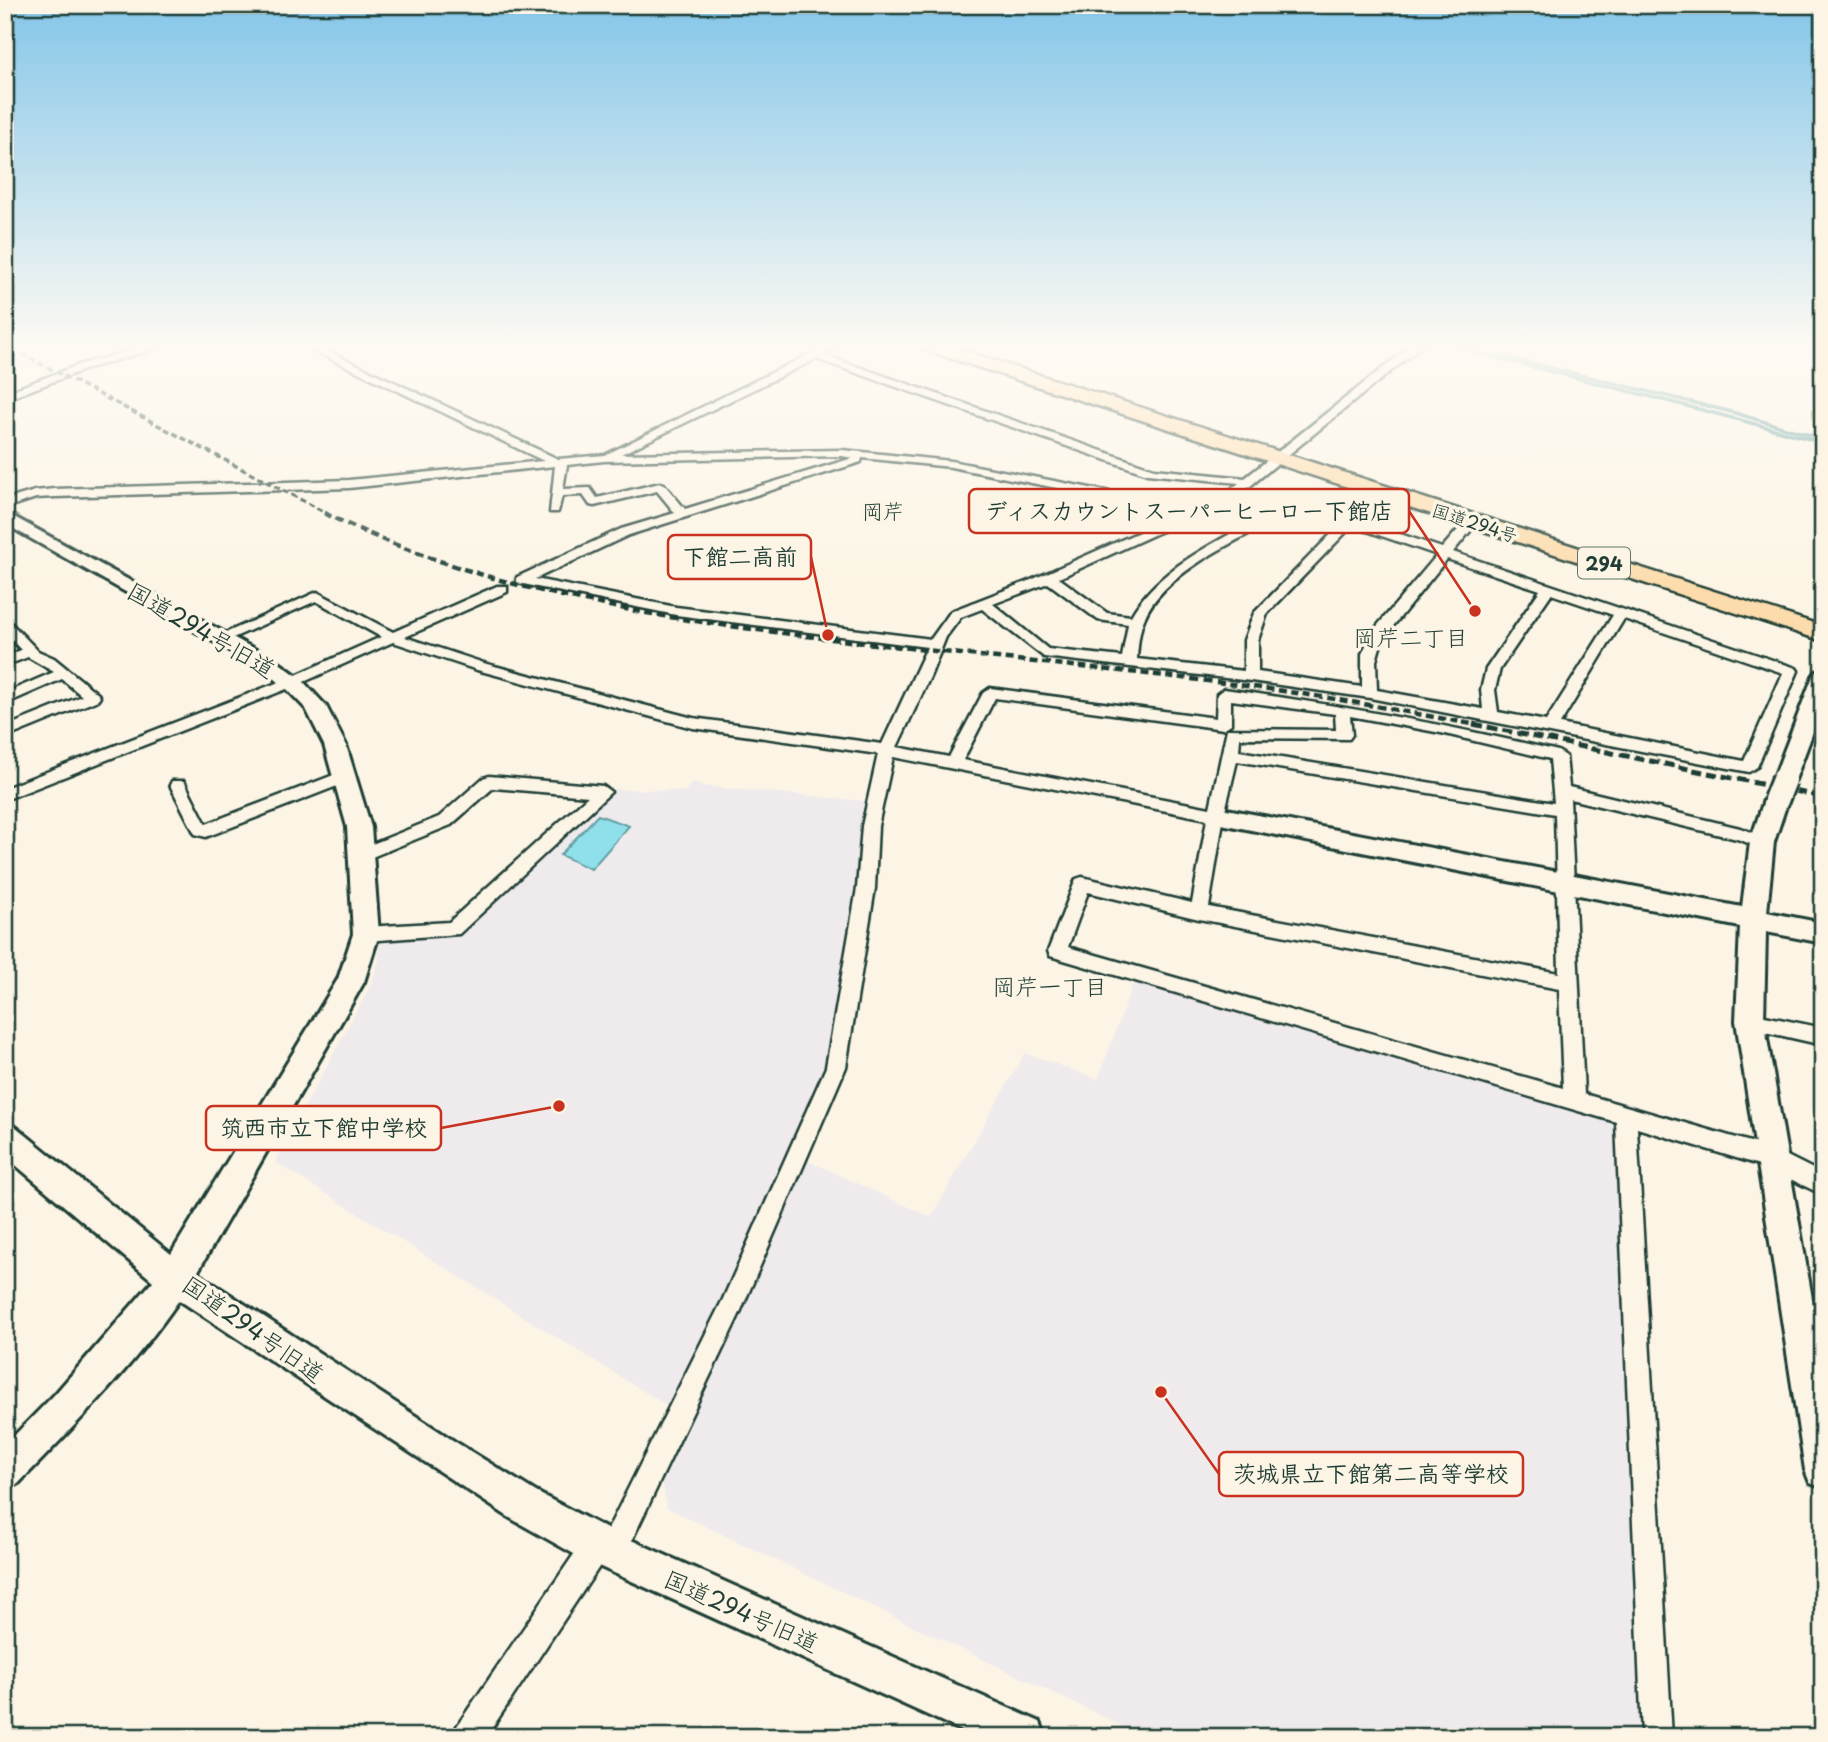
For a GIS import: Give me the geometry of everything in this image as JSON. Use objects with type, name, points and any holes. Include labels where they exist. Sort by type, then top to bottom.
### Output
[{"type":"highway","name":"国道294号","points":[[1188,426],[1823,623]]},
{"type":"highway","name":"国道294号","points":[[1194,426],[1823,634]]},
{"type":"street","points":[[484,426],[559,461]]},
{"type":"street","points":[[604,458],[669,426]]},
{"type":"street","points":[[1020,426],[1169,477],[1229,477],[1248,482]]},
{"type":"street","points":[[468,1737],[604,1548],[731,1307],[799,1157],[836,1067],[866,888],[870,826],[887,750],[936,644],[957,614],[1198,513],[1228,497],[1316,426]]},
{"type":"street","points":[[5,504],[34,495],[55,493],[349,484],[559,461],[802,453],[871,456],[950,464],[1198,513],[1242,536]]},
{"type":"street","points":[[871,456],[625,532],[522,580],[577,594],[761,624],[936,644]]},
{"type":"street","points":[[554,509],[559,461]]},
{"type":"street","points":[[557,493],[586,491],[594,502],[660,487],[684,515]]},
{"type":"street","points":[[984,604],[1044,653],[1251,676],[1370,693],[1551,726],[1749,768],[1793,667],[1621,613],[1298,504],[1171,575],[1146,602],[1136,621],[1129,662]]},
{"type":"street","name":"国道294号旧道","points":[[5,517],[271,666],[292,682],[315,705],[335,745],[359,827],[366,934],[351,982],[327,1027],[175,1278],[523,1505],[604,1548],[1025,1737]]},
{"type":"street","points":[[1370,693],[1367,668],[1373,642],[1473,520]]},
{"type":"street","points":[[1251,676],[1251,640],[1261,613],[1350,522]]},
{"type":"street","points":[[1049,577],[1103,617],[1136,621]]},
{"type":"street","points":[[1491,715],[1488,690],[1493,669],[1548,588]]},
{"type":"street","points":[[5,794],[292,682],[502,589]]},
{"type":"street","points":[[220,638],[317,596],[391,637],[482,667],[693,723],[954,762],[1823,933]]},
{"type":"street","points":[[1551,726],[1621,613]]},
{"type":"street","points":[[5,625],[31,651],[93,697],[5,733]]},
{"type":"street","points":[[5,662],[31,651]]},
{"type":"street","points":[[5,698],[64,673]]},
{"type":"street","points":[[1823,676],[1762,842],[1753,920],[1750,1021],[1823,1471]]},
{"type":"street","points":[[954,762],[990,693],[1228,729],[1345,735],[1342,710]]},
{"type":"street","points":[[1199,912],[1216,815],[1231,755],[1224,694],[1342,710],[1558,756],[1563,810],[1574,1101]]},
{"type":"street","points":[[1231,755],[1563,810]]},
{"type":"street","points":[[178,785],[201,830],[206,831],[344,777]]},
{"type":"street","points":[[361,855],[445,821],[489,782],[604,792],[453,929],[366,934]]},
{"type":"street","points":[[1561,790],[1740,834],[1762,842]]},
{"type":"street","points":[[1568,982],[1199,912],[1082,884],[1057,951],[1771,1158],[1823,1185]]},
{"type":"street","points":[[1750,1021],[1823,1037]]},
{"type":"street","points":[[1626,1115],[1657,1737]]},
{"type":"street","points":[[5,1137],[175,1278],[117,1353],[5,1471]]},
{"type":"shaded area","points":[[693,782],[702,786],[864,801],[870,798],[859,888],[829,1065],[796,1147],[669,1407],[275,1162],[369,988],[379,962],[378,940],[450,937],[615,789],[686,791]]},
{"type":"shaded area","points":[[1139,967],[1600,1114],[1614,1126],[1641,1737],[1145,1737],[667,1508],[660,1469],[806,1160],[931,1217],[1025,1053],[1098,1079]]},
{"type":"water","points":[[598,815],[629,826],[591,869],[560,855]]},
{"type":"waterway","points":[[1287,443],[1308,426]]},
{"type":"waterway","points":[[1761,426],[1823,443]]},
{"type":"waterway","points":[[1780,426],[1823,439]]},
{"type":"railway","points":[[160,426],[328,514]]},
{"type":"railway","points":[[324,513],[398,545],[472,572],[623,609],[778,632],[1251,687],[1343,700],[1479,725]]},
{"type":"railway","points":[[1473,724],[1479,725]]},
{"type":"railway","points":[[1479,725],[1823,797]]},
{"type":"place","name":"ディスカウントスーパーヒーロー下館店","points":[[1475,611]]},
{"type":"place","name":"下館二高前","points":[[828,635]]},
{"type":"place","name":"筑西市立下館中学校","points":[[559,1106]]},
{"type":"place","name":"茨城県立下館第二高等学校","points":[[1161,1392]]},
{"type":"district","name":"岡芹","points":[[883,510]]},
{"type":"district","name":"岡芹二丁目","points":[[1411,636]]},
{"type":"district","name":"岡芹一丁目","points":[[1050,985]]}]
